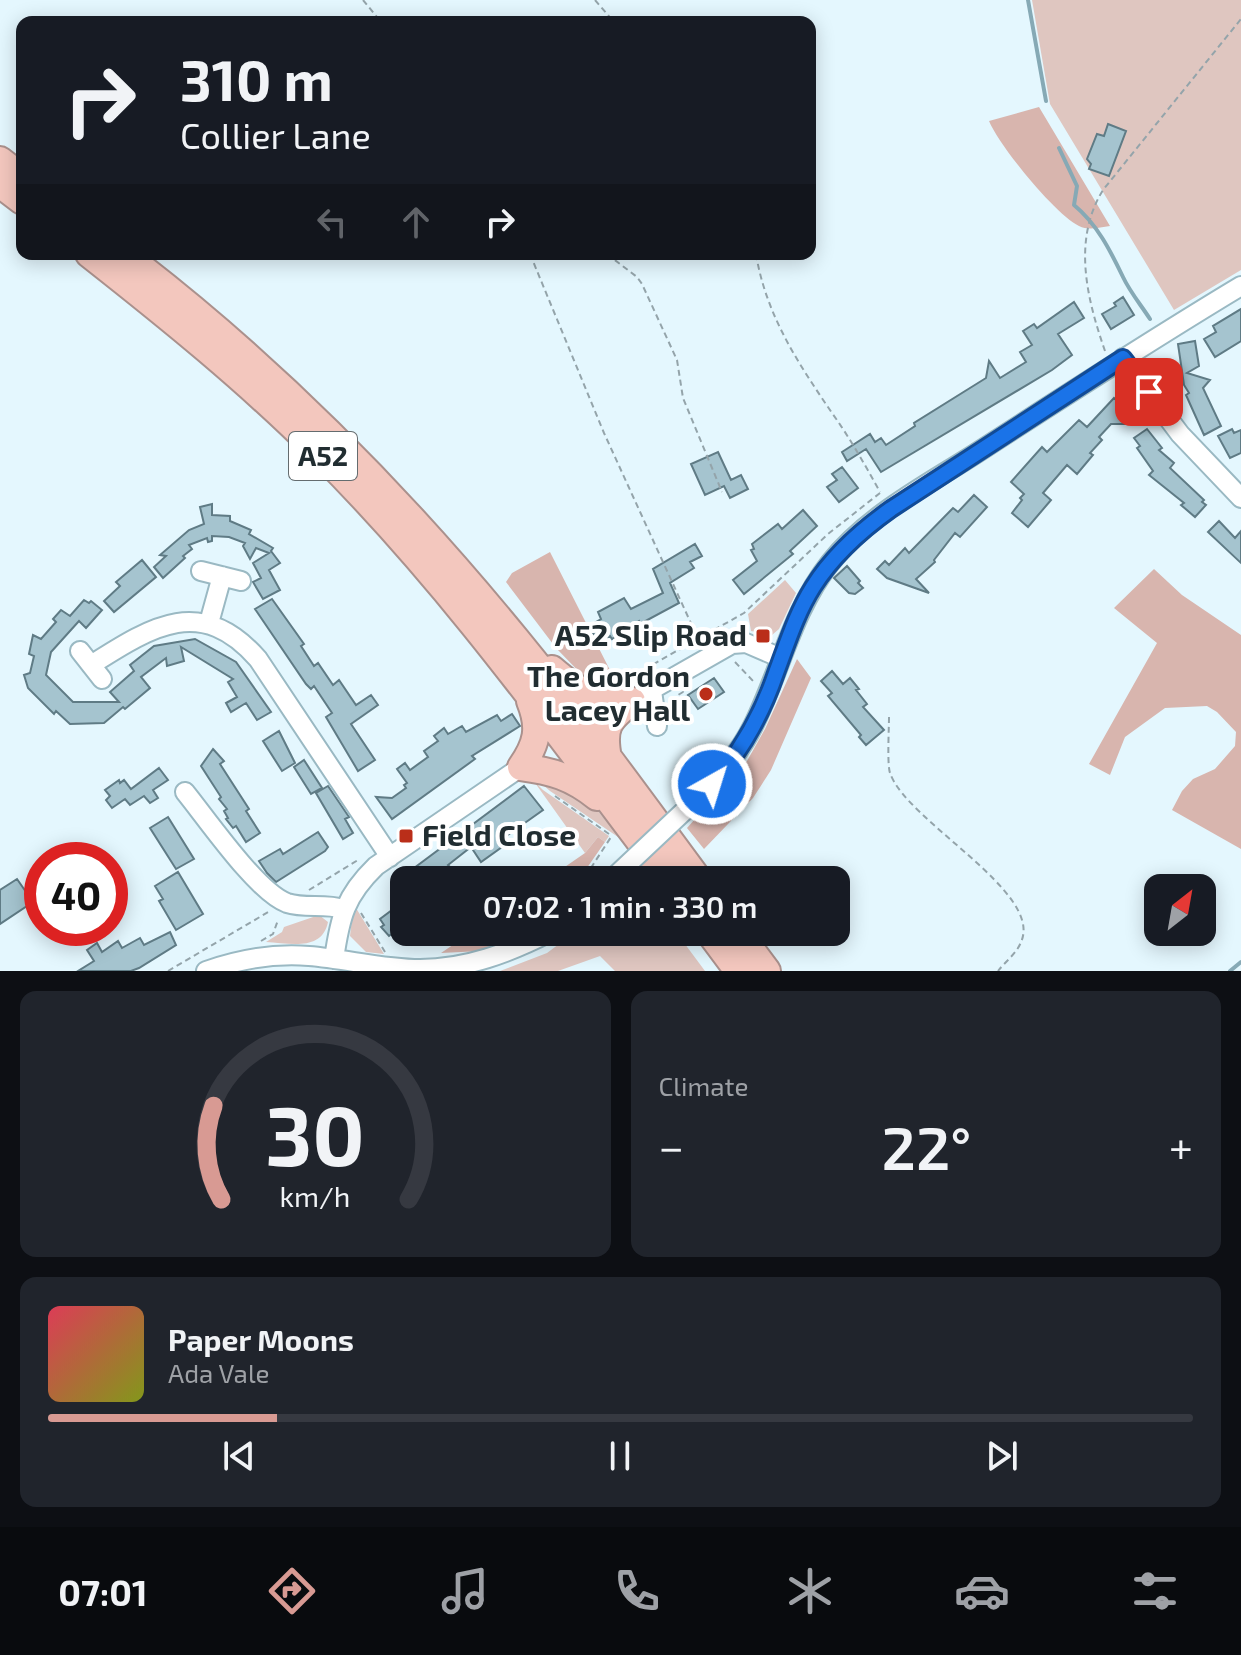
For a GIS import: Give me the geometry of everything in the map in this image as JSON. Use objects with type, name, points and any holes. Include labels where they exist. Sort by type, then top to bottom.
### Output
[{"type":"highway","name":"A52","points":[[97,260],[187,331],[256,391],[321,453],[383,519],[525,690],[618,833],[654,866]]},
{"type":"highway","name":"A52","points":[[131,260],[272,379],[411,519],[515,638],[689,866]]},
{"type":"highway","points":[[515,638],[564,680],[588,696],[644,702]]},
{"type":"highway","points":[[525,690],[538,729],[536,741],[521,767],[568,776],[618,833]]},
{"type":"highway","points":[[608,758],[604,739],[608,725],[616,713],[644,702]]},
{"type":"highway","points":[[719,946],[738,971]]},
{"type":"highway","points":[[748,946],[767,971]]},
{"type":"street","points":[[144,260],[180,299]]},
{"type":"street","points":[[626,866],[698,798],[734,757],[767,695],[804,603],[825,569],[886,501],[1241,286]]},
{"type":"street","points":[[1116,362],[1241,498]]},
{"type":"street","points":[[201,571],[241,581]]},
{"type":"street","points":[[209,623],[222,576]]},
{"type":"street","points":[[91,665],[154,628],[179,622],[209,623],[233,635],[258,659],[387,851]]},
{"type":"street","points":[[644,702],[732,644],[746,643],[781,658]]},
{"type":"street","points":[[334,959],[347,902],[387,851],[521,767]]},
{"type":"street","points":[[185,792],[233,853],[288,903],[330,905],[347,902]]},
{"type":"street","points":[[185,823],[201,812]]},
{"type":"street","points":[[278,920],[288,903]]},
{"type":"street","points":[[206,971],[264,962],[334,959],[394,967],[446,968],[522,946]]},
{"type":"path","points":[[363,0],[376,16]]},
{"type":"path","points":[[595,0],[609,16]]},
{"type":"path","points":[[1116,362],[1090,307],[1087,222],[1113,177],[1241,19]]},
{"type":"path","points":[[532,260],[604,433],[698,640],[767,695]]},
{"type":"path","points":[[615,260],[642,284],[677,360],[683,398],[722,492]]},
{"type":"path","points":[[644,702],[698,640],[744,613],[828,534],[886,501],[782,334],[765,298],[757,260]]},
{"type":"path","points":[[644,702],[683,692],[689,702]]},
{"type":"path","points":[[889,717],[889,772],[928,820],[1010,895],[1024,921],[1021,944],[998,971]]},
{"type":"path","points":[[550,792],[618,833],[593,866]]},
{"type":"path","points":[[168,971],[310,889],[387,851]]},
{"type":"path","points":[[347,902],[394,967]]},
{"type":"path","points":[[264,962],[253,946],[273,934],[278,920]]},
{"type":"shaded area","points":[[1032,0],[1241,0],[1241,270],[1174,310],[1050,104]]},
{"type":"shaded area","points":[[1039,107],[1110,226],[1079,226],[1056,208],[1004,147],[989,121]]},
{"type":"shaded area","points":[[550,552],[615,680],[603,684],[590,683],[556,648],[506,582],[512,573]]},
{"type":"shaded area","points":[[1154,569],[1182,595],[1241,635],[1241,849],[1172,810],[1193,779],[1215,769],[1235,746],[1236,732],[1207,706],[1165,708],[1125,737],[1110,775],[1089,764],[1157,643],[1114,608]]},
{"type":"shaded area","points":[[785,580],[796,593],[779,629],[772,635],[751,631],[748,614]]},
{"type":"shaded area","points":[[797,659],[811,678],[771,770],[753,798],[704,849],[687,828],[747,761]]},
{"type":"shaded area","points":[[535,778],[589,800],[621,839],[550,791]]},
{"type":"shaded area","points":[[533,780],[609,836],[605,842],[598,837],[585,853]]},
{"type":"shaded area","points":[[598,837],[605,842],[588,866],[566,866],[585,853]]},
{"type":"shaded area","points":[[356,908],[384,954],[366,952],[350,936]]},
{"type":"shaded area","points":[[319,915],[328,922],[325,932],[312,942],[266,942],[282,932],[284,927]]},
{"type":"shaded area","points":[[451,946],[493,946],[481,951],[441,953]]},
{"type":"shaded area","points":[[556,946],[686,946],[705,971],[615,971],[600,956],[558,971],[500,971],[547,953]]},
{"type":"building","points":[[1108,124],[1126,131],[1109,176],[1089,169],[1091,164],[1087,159],[1097,134],[1104,136]]},
{"type":"building","points":[[1123,297],[1134,315],[1111,329],[1102,314],[1116,306],[1114,303]]},
{"type":"building","points":[[1074,302],[1084,318],[1058,334],[1072,355],[1052,370],[881,472],[866,449],[847,461],[842,452],[870,434],[875,442],[881,438],[886,445],[915,426],[914,423],[986,378],[989,361],[1000,378],[1026,362],[1020,352],[1032,345],[1023,331],[1034,324],[1037,328]]},
{"type":"building","points":[[1241,309],[1241,341],[1215,357],[1204,339],[1216,332],[1213,326]]},
{"type":"building","points":[[1195,341],[1199,366],[1187,373],[1210,380],[1203,388],[1221,426],[1204,435],[1186,395],[1189,393],[1184,385],[1178,344]]},
{"type":"building","points":[[1114,398],[1125,408],[1125,424],[1111,424],[1099,437],[1102,440],[1077,474],[1067,465],[1043,493],[1051,500],[1028,527],[1012,513],[1024,494],[1011,482],[1042,447],[1047,452],[1079,420],[1087,427]]},
{"type":"building","points":[[1147,429],[1162,448],[1159,450],[1174,463],[1170,468],[1204,500],[1202,502],[1206,505],[1195,517],[1181,505],[1184,503],[1149,475],[1153,471],[1134,438]]},
{"type":"building","points":[[1232,429],[1234,433],[1241,430],[1241,453],[1230,458],[1218,436]]},
{"type":"building","points":[[718,452],[731,480],[741,475],[748,489],[730,498],[724,486],[705,495],[691,464]]},
{"type":"building","points":[[842,467],[858,488],[839,502],[827,487],[837,480],[832,474]]},
{"type":"building","points":[[974,495],[987,507],[960,537],[955,533],[935,562],[916,579],[929,593],[887,578],[877,569],[885,561],[889,565],[905,548],[909,553],[953,508],[958,512]]},
{"type":"building","points":[[212,504],[212,515],[230,516],[230,521],[251,530],[249,534],[273,548],[271,551],[280,563],[269,570],[280,590],[263,599],[253,582],[261,578],[253,563],[269,553],[256,548],[250,559],[243,546],[245,543],[229,537],[212,536],[212,541],[208,542],[207,538],[189,545],[192,549],[183,556],[185,558],[163,578],[154,567],[166,556],[160,555],[189,530],[204,524],[200,507]]},
{"type":"building","points":[[803,510],[817,526],[790,551],[793,554],[744,594],[733,580],[757,561],[751,550],[754,549],[752,544],[778,524],[782,529]]},
{"type":"building","points":[[1219,521],[1235,538],[1241,531],[1241,563],[1208,532]]},
{"type":"building","points":[[695,544],[702,556],[690,562],[694,568],[670,583],[679,603],[599,643],[589,626],[601,619],[598,612],[624,598],[631,609],[663,593],[653,569]]},
{"type":"building","points":[[142,560],[156,577],[114,612],[104,601],[120,586],[116,582]]},
{"type":"building","points":[[847,566],[863,588],[855,594],[849,593],[834,578]]},
{"type":"building","points":[[272,599],[304,644],[301,646],[314,666],[318,663],[333,685],[339,680],[356,705],[371,695],[378,705],[351,724],[375,760],[358,771],[326,717],[332,713],[314,686],[311,689],[306,684],[255,609]]},
{"type":"building","points":[[84,600],[91,601],[102,610],[86,628],[79,621],[51,652],[46,675],[73,702],[119,702],[110,692],[134,671],[130,665],[154,646],[195,639],[236,662],[271,712],[257,720],[246,703],[231,712],[226,703],[237,697],[228,682],[233,679],[181,647],[184,661],[167,666],[166,658],[141,677],[150,688],[125,709],[123,707],[104,723],[70,724],[56,711],[54,714],[28,688],[24,675],[30,673],[34,656],[29,654],[33,635],[41,639],[56,622],[53,619],[61,610],[70,616]]},
{"type":"building","points":[[832,671],[843,684],[850,678],[867,704],[863,707],[884,730],[866,745],[828,696],[832,693],[821,681]]},
{"type":"building","name":"The Gordon Lacey Hall","points":[[714,678],[724,692],[698,709],[688,695]]},
{"type":"building","points":[[512,714],[520,726],[472,756],[475,759],[392,819],[376,797],[392,798],[406,788],[404,785],[407,783],[397,769],[405,763],[410,770],[428,757],[424,751],[438,741],[434,736],[444,728],[448,734],[462,726],[466,732],[497,715],[501,721]]},
{"type":"building","points":[[279,731],[295,763],[282,771],[263,741]]},
{"type":"building","points":[[213,749],[224,761],[220,764],[249,809],[246,811],[260,833],[246,842],[236,826],[233,828],[226,819],[224,811],[227,809],[201,766]]},
{"type":"building","points":[[304,760],[322,788],[311,794],[294,767]]},
{"type":"building","points":[[159,768],[168,780],[153,790],[158,798],[150,803],[144,796],[130,805],[125,799],[112,808],[106,800],[110,796],[105,790],[119,780],[120,783],[124,780],[131,789]]},
{"type":"building","points":[[328,786],[349,817],[345,819],[353,833],[343,839],[316,793]]},
{"type":"building","points":[[524,786],[543,810],[498,842],[502,847],[481,862],[471,847],[449,866],[417,866]]},
{"type":"building","points":[[168,817],[194,859],[176,869],[150,828]]},
{"type":"building","points":[[318,832],[328,847],[325,851],[276,882],[259,861],[280,849],[283,854]]},
{"type":"building","points":[[178,872],[203,914],[176,930],[159,901],[163,899],[155,886]]},
{"type":"building","points":[[17,879],[24,889],[24,908],[0,924],[0,890]]},
{"type":"building","points":[[390,912],[389,936],[381,927],[384,925],[380,919]]},
{"type":"building","points":[[170,932],[176,945],[131,971],[78,971],[94,961],[87,950],[93,946],[99,946],[102,952],[111,946],[128,946],[140,938],[144,945]]},
{"type":"waterway","points":[[1028,0],[1046,101]]},
{"type":"waterway","points":[[1059,148],[1077,186],[1074,205],[1090,220],[1150,319]]},
{"type":"waterway","points":[[1230,971],[1241,962]]},
{"type":"place","name":"A52 Slip Road","points":[[763,636]]},
{"type":"place","name":"The Gordon Lacey Hall","points":[[706,694]]},
{"type":"place","name":"Field Close","points":[[406,836]]},
{"type":"route","points":[[712,784],[745,742],[811,589],[830,562],[856,536],[891,509],[1123,358],[1149,392]]}]
